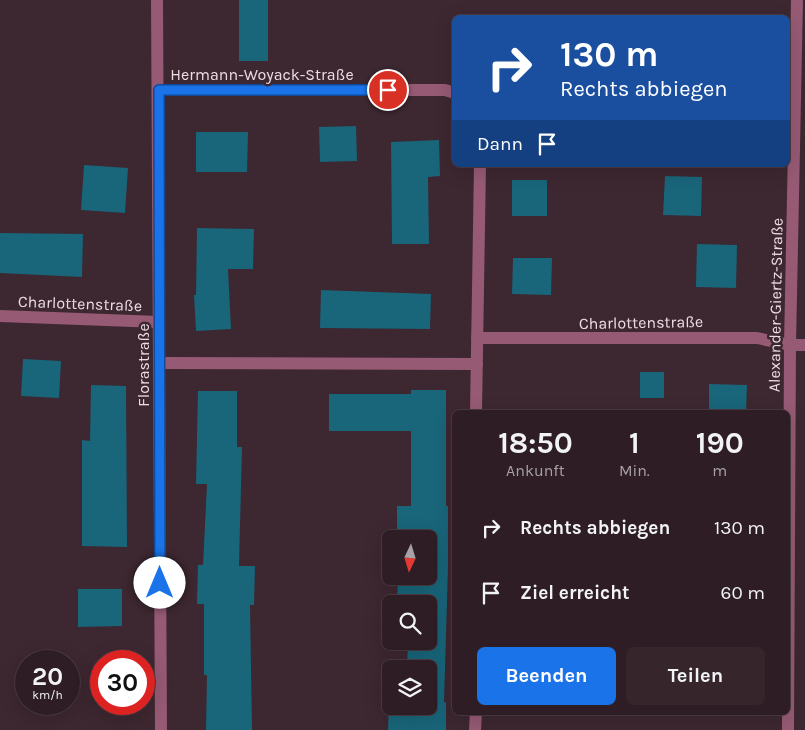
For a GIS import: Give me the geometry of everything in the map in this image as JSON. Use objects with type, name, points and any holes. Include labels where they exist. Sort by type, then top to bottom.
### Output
[{"type":"street","name":"Florastraße","points":[[157,0],[159,90],[161,730]]},
{"type":"street","name":"Alexander-Giertz-Straße","points":[[790,410],[797,0]]},
{"type":"street","name":"Hermann-Woyack-Straße","points":[[159,90],[445,90],[452,92]]},
{"type":"street","points":[[476,410],[480,167]]},
{"type":"street","name":"Charlottenstraße","points":[[0,316],[159,322]]},
{"type":"street","name":"Charlottenstraße","points":[[477,338],[757,338],[790,345],[805,345]]},
{"type":"street","points":[[159,363],[477,364]]},
{"type":"street","points":[[476,715],[476,730]]},
{"type":"street","name":"Alexander-Giertz-Straße","points":[[788,715],[788,730]]},
{"type":"building","points":[[239,0],[268,0],[268,61],[239,61]]},
{"type":"building","points":[[356,126],[357,161],[320,162],[319,127]]},
{"type":"building","points":[[196,132],[248,132],[247,172],[196,172]]},
{"type":"building","points":[[439,140],[440,176],[428,177],[429,244],[392,244],[391,142]]},
{"type":"building","points":[[84,165],[128,168],[125,213],[81,210]]},
{"type":"building","points":[[665,176],[702,177],[701,216],[663,215]]},
{"type":"building","points":[[512,180],[547,180],[547,216],[512,216]]},
{"type":"building","points":[[197,228],[254,229],[253,269],[228,269],[231,329],[196,331],[194,295],[196,295]]},
{"type":"building","points":[[0,233],[83,234],[82,277],[0,273]]},
{"type":"building","points":[[697,244],[737,245],[736,288],[696,287]]},
{"type":"building","points":[[513,258],[552,258],[551,295],[512,294]]},
{"type":"building","points":[[321,290],[431,294],[430,329],[320,328]]},
{"type":"building","points":[[23,359],[61,361],[59,398],[21,396]]},
{"type":"building","points":[[640,372],[664,372],[664,398],[640,398]]},
{"type":"building","points":[[709,384],[747,385],[746,410],[709,410]]},
{"type":"building","points":[[91,385],[126,386],[127,547],[82,546],[82,440],[90,441]]},
{"type":"building","points":[[411,390],[446,390],[448,568],[444,702],[446,702],[446,730],[388,730],[389,715],[437,715],[437,660],[407,660],[408,650],[437,650],[437,595],[397,595],[398,585],[438,585],[438,530],[397,530],[397,506],[411,506],[411,431],[329,431],[329,394],[411,394]]},
{"type":"building","points":[[198,391],[237,391],[237,447],[242,447],[239,566],[255,566],[254,605],[250,605],[252,730],[206,730],[207,675],[204,675],[204,604],[197,604],[198,565],[203,565],[207,484],[196,484]]},
{"type":"building","points":[[78,589],[122,589],[122,626],[78,627]]},
{"type":"route","points":[[160,583],[159,90],[388,90]]}]
